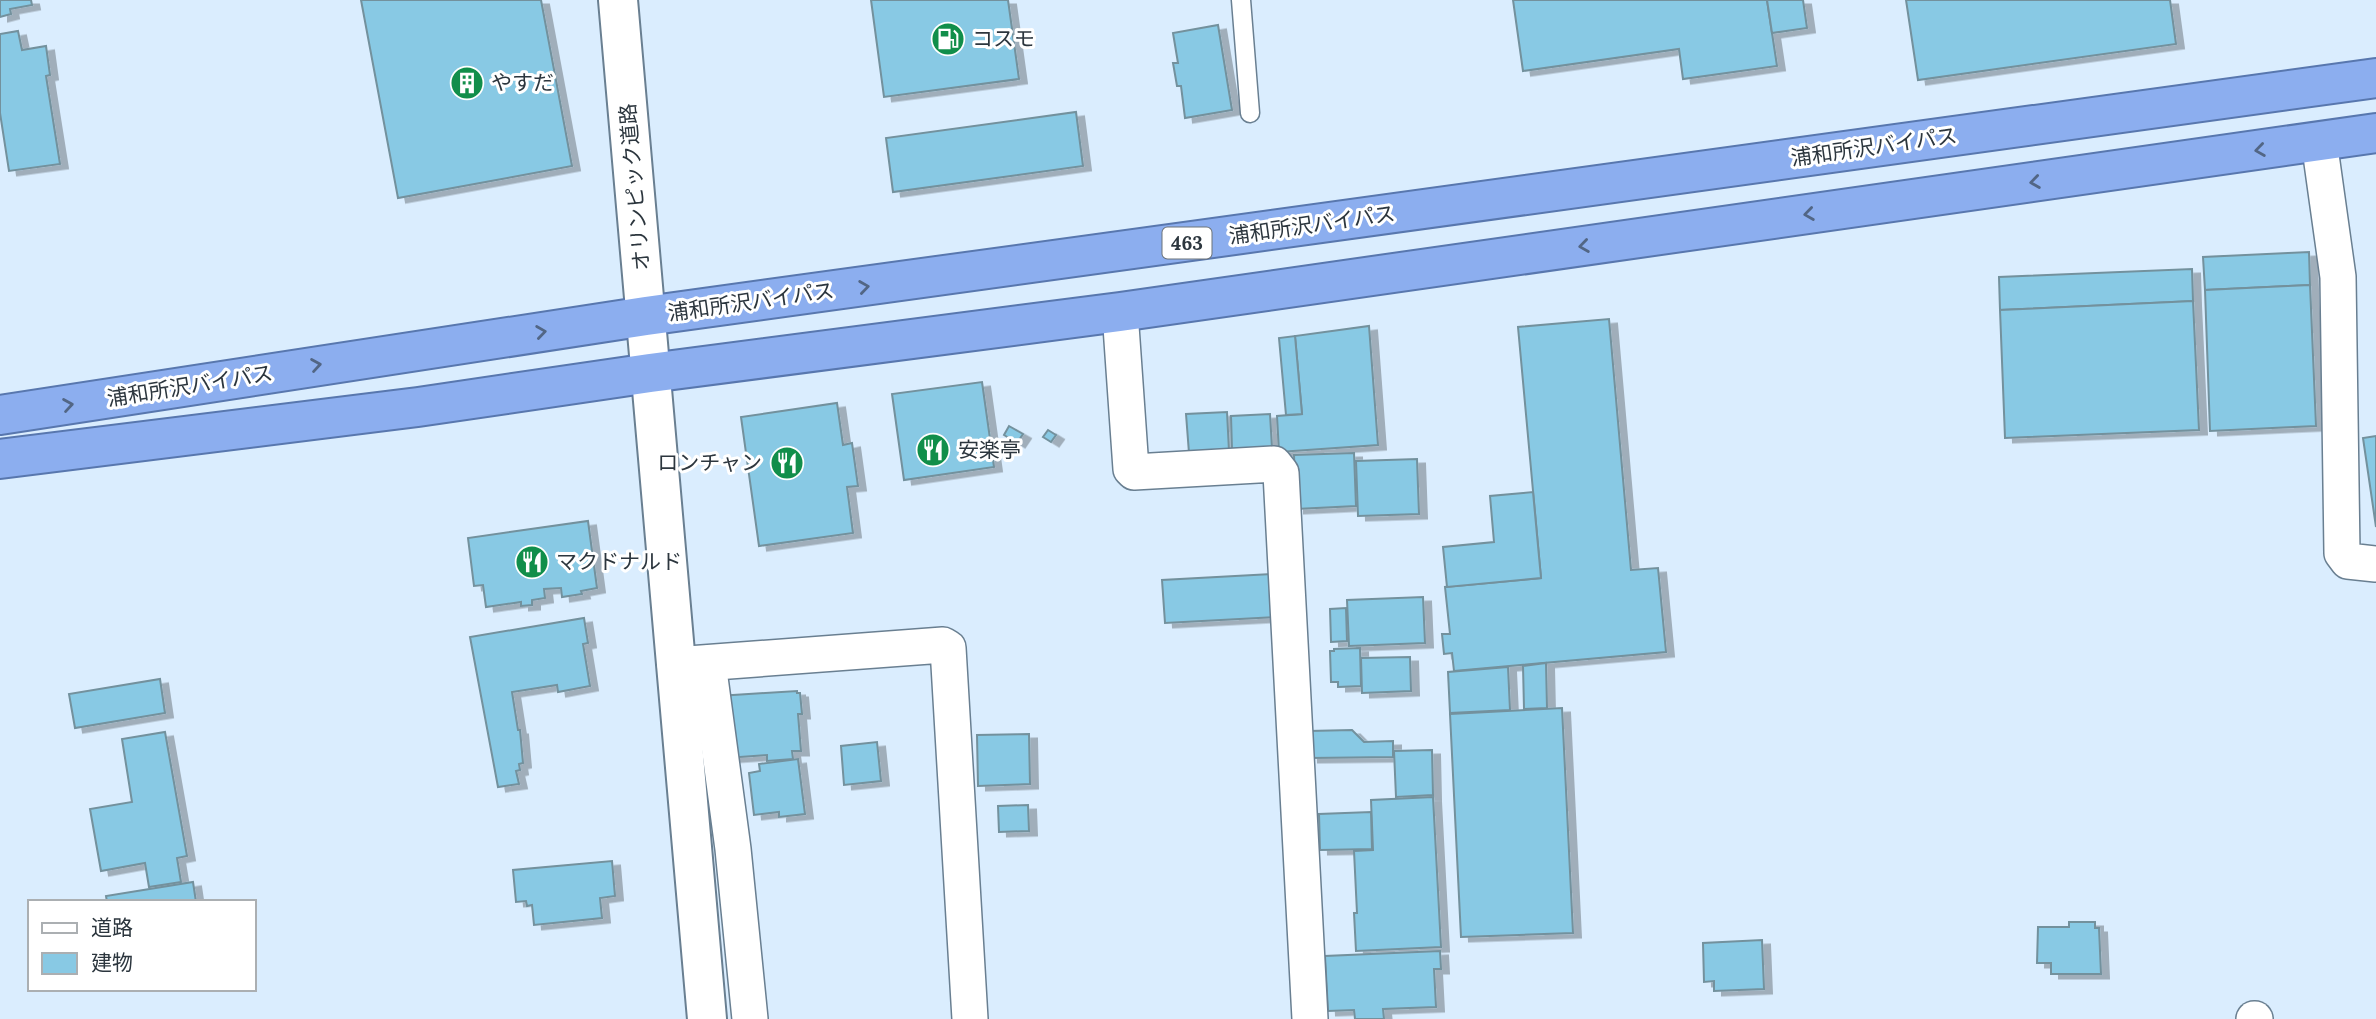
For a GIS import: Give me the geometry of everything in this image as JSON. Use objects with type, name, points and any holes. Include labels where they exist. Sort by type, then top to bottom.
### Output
[{"type":"highway","name":"浦和所沢バイパス","points":[[0,415],[646,316],[2376,78]]},
{"type":"highway","points":[[0,459],[418,407],[650,373],[1120,312],[2376,134]]},
{"type":"street","name":"オリンピック道路","points":[[618,0],[650,373],[692,664],[707,1019]]},
{"type":"street","points":[[2319,141],[2338,277],[2342,553],[2348,561],[2376,564]]},
{"type":"street","points":[[1120,312],[1131,469],[1134,472],[1274,464],[1281,473],[1310,1019]]},
{"type":"street","points":[[750,1019],[733,849],[692,664],[943,645],[948,648],[970,1019]]},
{"type":"lane","points":[[1241,0],[1250,114]]},
{"type":"building","points":[[0,0],[31,0],[32,5],[10,9],[11,14],[0,17]]},
{"type":"building","name":"やすだ","points":[[361,0],[541,0],[572,166],[398,198]]},
{"type":"building","points":[[871,0],[1008,0],[1019,79],[884,97]]},
{"type":"building","points":[[1513,0],[1767,0],[1777,66],[1683,79],[1679,49],[1523,71]]},
{"type":"building","points":[[1767,0],[1803,0],[1807,28],[1772,33]]},
{"type":"building","points":[[1906,0],[2170,0],[2176,44],[1918,80]]},
{"type":"building","points":[[1218,25],[1232,110],[1185,118],[1181,86],[1177,86],[1173,63],[1178,63],[1173,33]]},
{"type":"building","points":[[18,31],[22,50],[46,46],[50,75],[46,76],[60,164],[9,171],[0,113],[0,34]]},
{"type":"building","points":[[1076,112],[1083,166],[893,192],[886,138]]},
{"type":"building","points":[[2309,252],[2310,285],[2205,290],[2203,257]]},
{"type":"building","points":[[2192,269],[2193,301],[2000,310],[1999,277]]},
{"type":"building","points":[[2310,285],[2316,426],[2210,431],[2205,290]]},
{"type":"building","points":[[2193,301],[2199,430],[2005,438],[2000,310]]},
{"type":"building","points":[[1609,319],[1631,570],[1658,568],[1666,652],[1454,671],[1452,653],[1444,654],[1442,634],[1450,634],[1445,587],[1541,578],[1518,327]]},
{"type":"building","points":[[1369,326],[1378,445],[1279,452],[1277,416],[1302,414],[1295,336]]},
{"type":"building","points":[[1295,336],[1302,414],[1286,415],[1279,338]]},
{"type":"building","points":[[982,382],[994,467],[904,480],[892,394]]},
{"type":"building","points":[[837,403],[843,445],[852,443],[858,486],[847,487],[853,533],[759,546],[741,417]]},
{"type":"building","points":[[1227,412],[1229,451],[1189,453],[1186,414]]},
{"type":"building","points":[[1270,414],[1272,448],[1232,450],[1231,416]]},
{"type":"building","points":[[1009,426],[1023,434],[1017,443],[1004,435]]},
{"type":"building","points":[[1048,430],[1056,435],[1051,442],[1043,437]]},
{"type":"building","points":[[2376,436],[2376,527],[2363,438]]},
{"type":"building","points":[[1354,453],[1356,506],[1296,509],[1294,455]]},
{"type":"building","points":[[1417,459],[1419,514],[1358,516],[1356,461]]},
{"type":"building","points":[[1533,492],[1541,578],[1447,587],[1443,547],[1494,542],[1490,496]]},
{"type":"building","name":"マクドナルド","points":[[588,521],[597,588],[562,597],[561,588],[544,589],[545,598],[532,600],[532,605],[521,606],[521,602],[486,607],[483,585],[474,586],[468,538]]},
{"type":"building","points":[[1273,574],[1276,617],[1165,623],[1162,580]]},
{"type":"building","points":[[1423,597],[1425,643],[1349,646],[1347,600]]},
{"type":"building","points":[[1346,608],[1347,641],[1331,642],[1330,609]]},
{"type":"building","points":[[584,618],[588,643],[583,644],[590,686],[558,692],[557,685],[512,692],[523,763],[519,764],[520,770],[516,771],[519,784],[498,787],[470,637]]},
{"type":"building","points":[[1360,648],[1361,686],[1338,687],[1338,682],[1331,682],[1330,651]]},
{"type":"building","points":[[1410,657],[1411,691],[1362,693],[1361,658]]},
{"type":"building","points":[[1546,663],[1547,708],[1524,709],[1523,666]]},
{"type":"building","points":[[1508,667],[1510,710],[1450,713],[1448,672]]},
{"type":"building","points":[[160,679],[165,713],[75,728],[69,694]]},
{"type":"building","points":[[797,691],[800,693],[802,714],[798,714],[801,751],[792,751],[793,759],[767,761],[767,755],[726,758],[718,696]]},
{"type":"building","points":[[1562,708],[1573,933],[1461,937],[1450,714]]},
{"type":"building","points":[[1352,730],[1364,742],[1393,741],[1393,757],[1310,758],[1309,731]]},
{"type":"building","points":[[165,732],[187,856],[177,858],[181,882],[149,887],[145,863],[101,871],[90,809],[132,802],[122,739]]},
{"type":"building","points":[[1029,734],[1030,784],[978,786],[977,735]]},
{"type":"building","points":[[877,742],[881,781],[844,785],[841,746]]},
{"type":"building","points":[[1432,750],[1433,795],[1396,797],[1394,751]]},
{"type":"building","points":[[798,759],[805,814],[779,817],[779,812],[754,815],[749,773],[760,771],[759,764]]},
{"type":"building","points":[[1433,797],[1441,947],[1356,951],[1354,851],[1373,850],[1371,800]]},
{"type":"building","points":[[1028,805],[1029,831],[999,832],[998,806]]},
{"type":"building","points":[[1371,812],[1372,849],[1320,850],[1319,814]]},
{"type":"building","points":[[612,861],[615,896],[600,898],[602,918],[534,925],[532,905],[527,906],[526,901],[516,902],[513,870]]},
{"type":"building","points":[[193,882],[196,900],[107,900],[106,896]]},
{"type":"building","points":[[2069,922],[2095,922],[2095,928],[2099,928],[2101,974],[2051,974],[2051,963],[2037,963],[2038,927],[2069,927]]},
{"type":"building","points":[[1762,940],[1764,989],[1714,991],[1714,981],[1704,982],[1703,943]]},
{"type":"building","points":[[1440,951],[1441,969],[1434,969],[1436,1007],[1383,1009],[1384,1019],[1355,1019],[1354,1010],[1328,1011],[1325,956]]},
{"type":"place","name":"コスモ","points":[[948,39]]},
{"type":"place","name":"やすだ","points":[[467,83]]},
{"type":"place","name":"安楽亭","points":[[933,450]]},
{"type":"place","name":"ロンチャン","points":[[787,463]]},
{"type":"place","name":"マクドナルド","points":[[532,562]]}]
